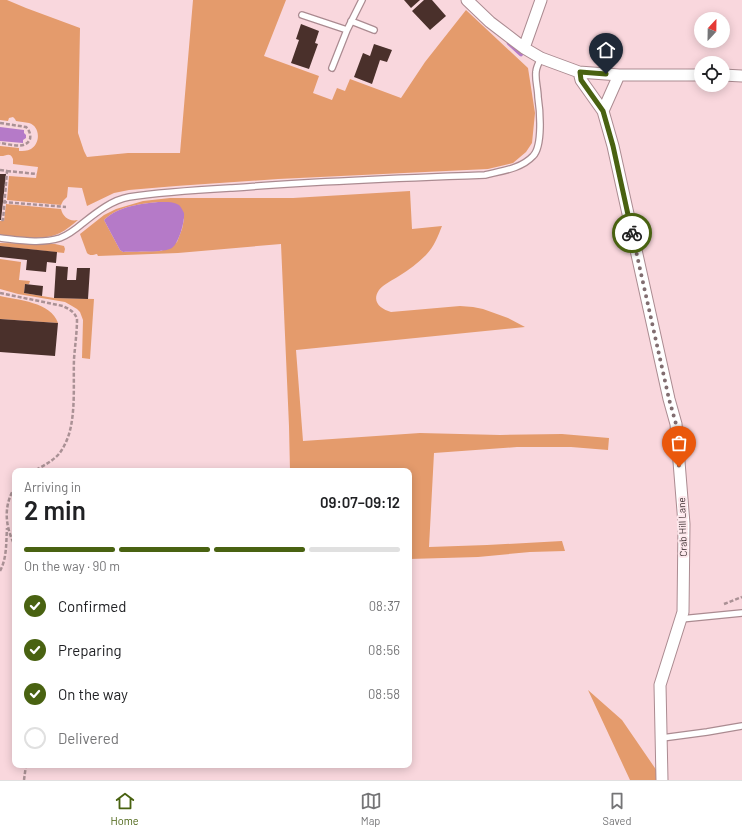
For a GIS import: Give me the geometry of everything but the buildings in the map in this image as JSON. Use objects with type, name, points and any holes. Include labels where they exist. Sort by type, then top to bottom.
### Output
[{"type":"street","points":[[467,0],[490,22],[524,48],[541,58],[580,72],[619,75],[694,75]]},
{"type":"street","points":[[524,48],[541,0]]},
{"type":"street","name":"Crab Hill Lane","points":[[580,72],[581,80],[603,111],[613,146],[676,424],[684,524],[683,612],[660,685],[662,780]]},
{"type":"street","points":[[603,111],[619,75]]},
{"type":"street","points":[[730,75],[742,76]]},
{"type":"lane","points":[[332,68],[346,30],[362,0]]},
{"type":"lane","points":[[302,15],[346,30]]},
{"type":"lane","points":[[351,21],[374,30]]},
{"type":"lane","points":[[0,238],[42,241],[53,240],[70,233],[93,215],[112,203],[122,198],[134,196],[278,184],[485,175],[504,171],[522,164],[534,156],[539,143],[540,124],[536,71],[541,58]]},
{"type":"lane","points":[[681,619],[742,613]]},
{"type":"lane","points":[[662,738],[742,726]]},
{"type":"path","points":[[0,123],[26,127],[30,136],[27,143],[23,146],[0,143]]},
{"type":"path","points":[[0,170],[37,174]]},
{"type":"path","points":[[0,220],[3,220],[7,171]]},
{"type":"path","points":[[4,202],[66,207]]},
{"type":"path","points":[[0,293],[62,306],[71,310],[77,319],[72,420],[68,437],[65,446],[56,458],[39,468]]},
{"type":"path","points":[[0,571],[4,564],[5,558],[7,524],[6,513],[12,492]]},
{"type":"path","points":[[7,524],[12,539]]},
{"type":"path","points":[[24,780],[26,768]]},
{"type":"shaded area","points":[[0,0],[7,0],[80,28],[78,133],[87,157],[128,153],[180,153],[193,0],[286,0],[264,56],[319,76],[313,93],[332,100],[337,88],[345,91],[350,79],[401,98],[425,62],[466,10],[528,68],[535,113],[532,143],[526,152],[513,163],[488,169],[278,179],[129,190],[114,193],[87,206],[82,188],[68,187],[67,197],[61,205],[7,200],[9,176],[36,178],[38,167],[13,164],[13,159],[10,155],[0,156],[0,146],[19,148],[19,151],[28,150],[31,149],[36,143],[38,135],[35,127],[29,123],[16,121],[13,117],[9,118],[8,121],[0,120]]},
{"type":"shaded area","points":[[0,127],[24,130],[26,138],[23,140],[23,143],[0,141]]},
{"type":"shaded area","points":[[410,191],[412,229],[442,226],[434,245],[429,252],[417,264],[379,290],[376,298],[378,304],[391,312],[460,306],[473,307],[508,318],[525,327],[296,350],[303,441],[420,433],[500,435],[562,434],[609,438],[608,450],[571,447],[517,447],[434,453],[429,547],[562,541],[565,551],[530,552],[478,557],[412,559],[412,468],[290,468],[281,244],[178,253],[98,256],[97,254],[90,255],[87,253],[80,234],[104,215],[116,209],[143,201],[170,198],[293,198]],"holes":[[[158,202],[167,202],[184,219],[177,242],[161,251],[123,252],[120,250],[104,220],[110,215],[130,206]]]},
{"type":"shaded area","points":[[158,202],[177,204],[184,213],[184,221],[181,232],[175,245],[168,250],[123,252],[120,250],[104,220],[110,215],[123,209]]},
{"type":"shaded area","points":[[6,204],[61,209],[67,218],[78,220],[67,229],[54,236],[22,238],[0,235],[0,221],[4,221]]},
{"type":"shaded area","points":[[0,243],[55,244],[64,246],[65,249],[64,253],[0,246]]},
{"type":"shaded area","points":[[0,259],[21,262],[19,280],[30,281],[29,284],[25,284],[24,293],[54,298],[94,299],[90,359],[82,358],[83,320],[80,312],[65,302],[18,294],[0,289]]},
{"type":"shaded area","points":[[0,296],[41,306],[49,310],[58,323],[0,319]]},
{"type":"shaded area","points":[[588,690],[622,720],[657,771],[657,780],[630,780]]},
{"type":"waterway","points":[[509,43],[521,54]]},
{"type":"way so far","points":[[632,233],[669,399],[676,424],[679,467]]},
{"type":"route","points":[[606,74],[580,72],[581,80],[603,111],[613,146],[632,233]]}]
